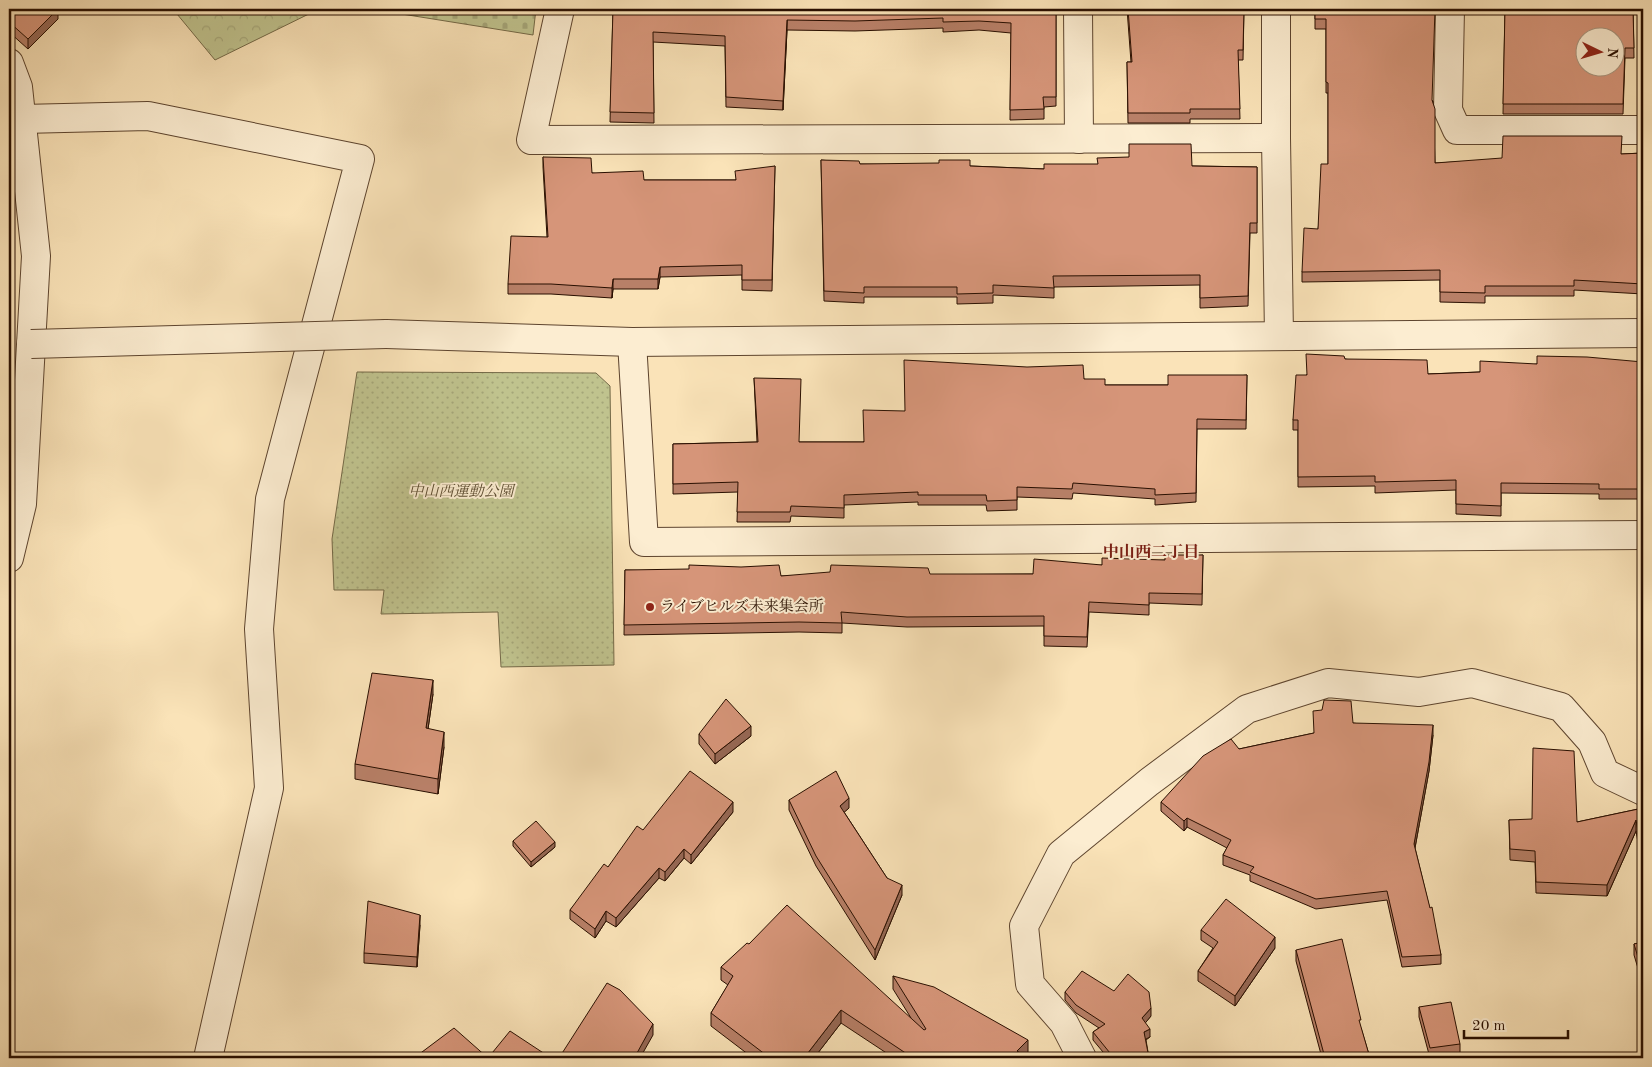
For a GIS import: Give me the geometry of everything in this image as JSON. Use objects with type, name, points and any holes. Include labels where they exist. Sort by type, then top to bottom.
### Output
[{"type":"street","points":[[560,9],[531,140],[1276,138]]},
{"type":"street","points":[[1078,9],[1079,139]]},
{"type":"street","points":[[1276,9],[1279,336]]},
{"type":"street","points":[[1450,9],[1448,110],[1457,130],[1643,130]]},
{"type":"street","points":[[9,63],[18,87],[36,256],[22,504],[9,558]]},
{"type":"street","points":[[22,119],[148,116],[360,159],[270,500],[259,629],[269,788],[208,1058]]},
{"type":"street","points":[[31,344],[386,334],[632,342],[1643,333]]},
{"type":"street","points":[[632,342],[644,542],[1643,535]]},
{"type":"street","points":[[1082,1058],[1064,1024],[1030,984],[1024,926],[1061,854],[1149,782],[1247,709],[1328,682],[1419,692],[1472,683],[1561,707],[1592,742],[1605,773],[1643,791]]},
{"type":"green space","points":[[181,9],[319,9],[215,60],[177,14]]},
{"type":"green space","points":[[383,9],[536,9],[533,35],[383,11]]},
{"type":"green space","name":"中山西運動公園","points":[[357,372],[596,373],[610,386],[614,665],[501,667],[498,612],[381,614],[384,590],[334,590],[332,539]]},
{"type":"building","points":[[9,9],[58,9],[28,39],[9,22]]},
{"type":"building","points":[[613,9],[1056,9],[1056,97],[1043,97],[1044,109],[1010,110],[1011,23],[979,21],[943,22],[943,18],[855,21],[787,20],[783,101],[726,97],[725,36],[653,32],[654,113],[610,112]]},
{"type":"building","points":[[1128,9],[1244,9],[1243,50],[1238,50],[1240,109],[1190,109],[1190,113],[1128,113],[1127,62],[1132,62]]},
{"type":"building","points":[[1315,9],[1435,9],[1432,100],[1435,109],[1435,163],[1502,158],[1503,136],[1622,136],[1621,154],[1643,153],[1643,284],[1574,280],[1574,286],[1485,286],[1485,293],[1440,292],[1440,270],[1302,272],[1304,228],[1318,229],[1321,164],[1328,164],[1326,19],[1315,19]]},
{"type":"building","points":[[1505,9],[1633,9],[1634,48],[1625,48],[1624,76],[1624,28],[1574,28],[1574,78],[1624,78],[1623,104],[1503,104]]},
{"type":"building","points":[[1129,144],[1191,144],[1192,166],[1257,167],[1257,223],[1250,223],[1248,296],[1200,298],[1200,275],[1053,276],[1054,288],[993,285],[993,293],[957,294],[957,287],[864,287],[864,293],[824,291],[821,160],[859,161],[860,164],[939,163],[939,160],[970,160],[970,166],[1044,169],[1044,164],[1098,164],[1097,158],[1129,157]]},
{"type":"building","points":[[543,157],[591,158],[592,173],[643,171],[644,180],[736,180],[735,171],[775,166],[772,280],[742,280],[742,265],[660,267],[658,279],[613,279],[612,288],[551,284],[508,284],[511,236],[548,237]]},
{"type":"building","points":[[1306,354],[1344,356],[1345,359],[1427,360],[1428,374],[1480,372],[1480,361],[1537,364],[1537,356],[1587,357],[1643,362],[1643,489],[1599,489],[1599,484],[1501,483],[1501,506],[1456,504],[1456,480],[1375,482],[1375,476],[1298,477],[1298,420],[1293,420],[1296,375],[1307,375]]},
{"type":"building","points":[[904,360],[1027,367],[1083,365],[1084,379],[1105,379],[1105,385],[1168,385],[1168,375],[1247,375],[1246,420],[1197,419],[1196,493],[1155,495],[1155,489],[1073,483],[1072,489],[1017,487],[1017,500],[987,501],[986,495],[918,495],[918,492],[844,495],[844,508],[791,506],[790,512],[737,512],[738,482],[673,484],[673,444],[758,442],[754,378],[801,379],[799,442],[864,442],[863,410],[905,411]]},
{"type":"building","points":[[1165,555],[1203,555],[1202,594],[1149,593],[1149,605],[1089,602],[1087,637],[1044,636],[1044,616],[907,617],[841,612],[842,623],[624,625],[625,570],[689,569],[689,565],[741,567],[779,565],[781,576],[830,572],[831,565],[928,568],[930,574],[1033,574],[1034,559],[1102,565],[1102,558],[1165,560]]},
{"type":"building","points":[[372,673],[433,680],[426,728],[444,732],[438,779],[355,764]]},
{"type":"building","points":[[726,699],[751,726],[715,754],[699,734]]},
{"type":"building","points":[[1324,700],[1351,701],[1353,723],[1433,725],[1429,762],[1414,844],[1430,908],[1432,907],[1441,955],[1402,957],[1387,891],[1316,899],[1250,872],[1254,867],[1223,855],[1231,840],[1187,818],[1184,821],[1161,802],[1203,756],[1231,739],[1239,749],[1314,733],[1313,711],[1322,710]]},
{"type":"building","points":[[1533,748],[1574,751],[1577,822],[1643,808],[1643,859],[1636,820],[1607,885],[1536,882],[1535,851],[1510,849],[1509,820],[1532,819]]},
{"type":"building","points":[[690,771],[733,802],[691,855],[684,849],[665,872],[659,868],[616,918],[606,911],[595,929],[570,910],[604,864],[608,867],[637,826],[643,830]]},
{"type":"building","points":[[836,771],[849,798],[840,806],[887,878],[902,885],[875,950],[816,856],[789,800]]},
{"type":"building","points":[[536,821],[555,842],[531,862],[513,841]]},
{"type":"building","points":[[1226,899],[1275,937],[1235,996],[1198,971],[1218,942],[1201,930]]},
{"type":"building","points":[[368,901],[420,915],[417,957],[364,953]]},
{"type":"building","points":[[787,905],[924,1030],[926,1029],[893,976],[934,987],[1028,1040],[1017,1051],[1028,1058],[913,1058],[841,1010],[804,1058],[763,1058],[766,1055],[711,1013],[733,976],[721,967],[747,943],[749,944]]},
{"type":"building","points":[[1342,939],[1361,1020],[1359,1020],[1370,1058],[1325,1058],[1296,950]]},
{"type":"building","points":[[1643,942],[1643,974],[1634,944]]},
{"type":"building","points":[[1082,971],[1114,991],[1128,974],[1149,992],[1151,1008],[1142,1018],[1150,1029],[1144,1032],[1149,1058],[1114,1058],[1093,1032],[1105,1024],[1076,1005],[1065,992]]},
{"type":"building","points":[[607,983],[620,990],[653,1024],[637,1053],[632,1058],[559,1058]]},
{"type":"building","points":[[1451,1002],[1460,1044],[1430,1048],[1419,1007]]},
{"type":"building","points":[[454,1028],[488,1058],[414,1058]]},
{"type":"building","points":[[510,1031],[551,1058],[488,1058]]},
{"type":"place","name":"ライブヒルズ未来集会所","points":[[650,607]]},
{"type":"district","name":"中山西二丁目","points":[[1151,553]]}]
